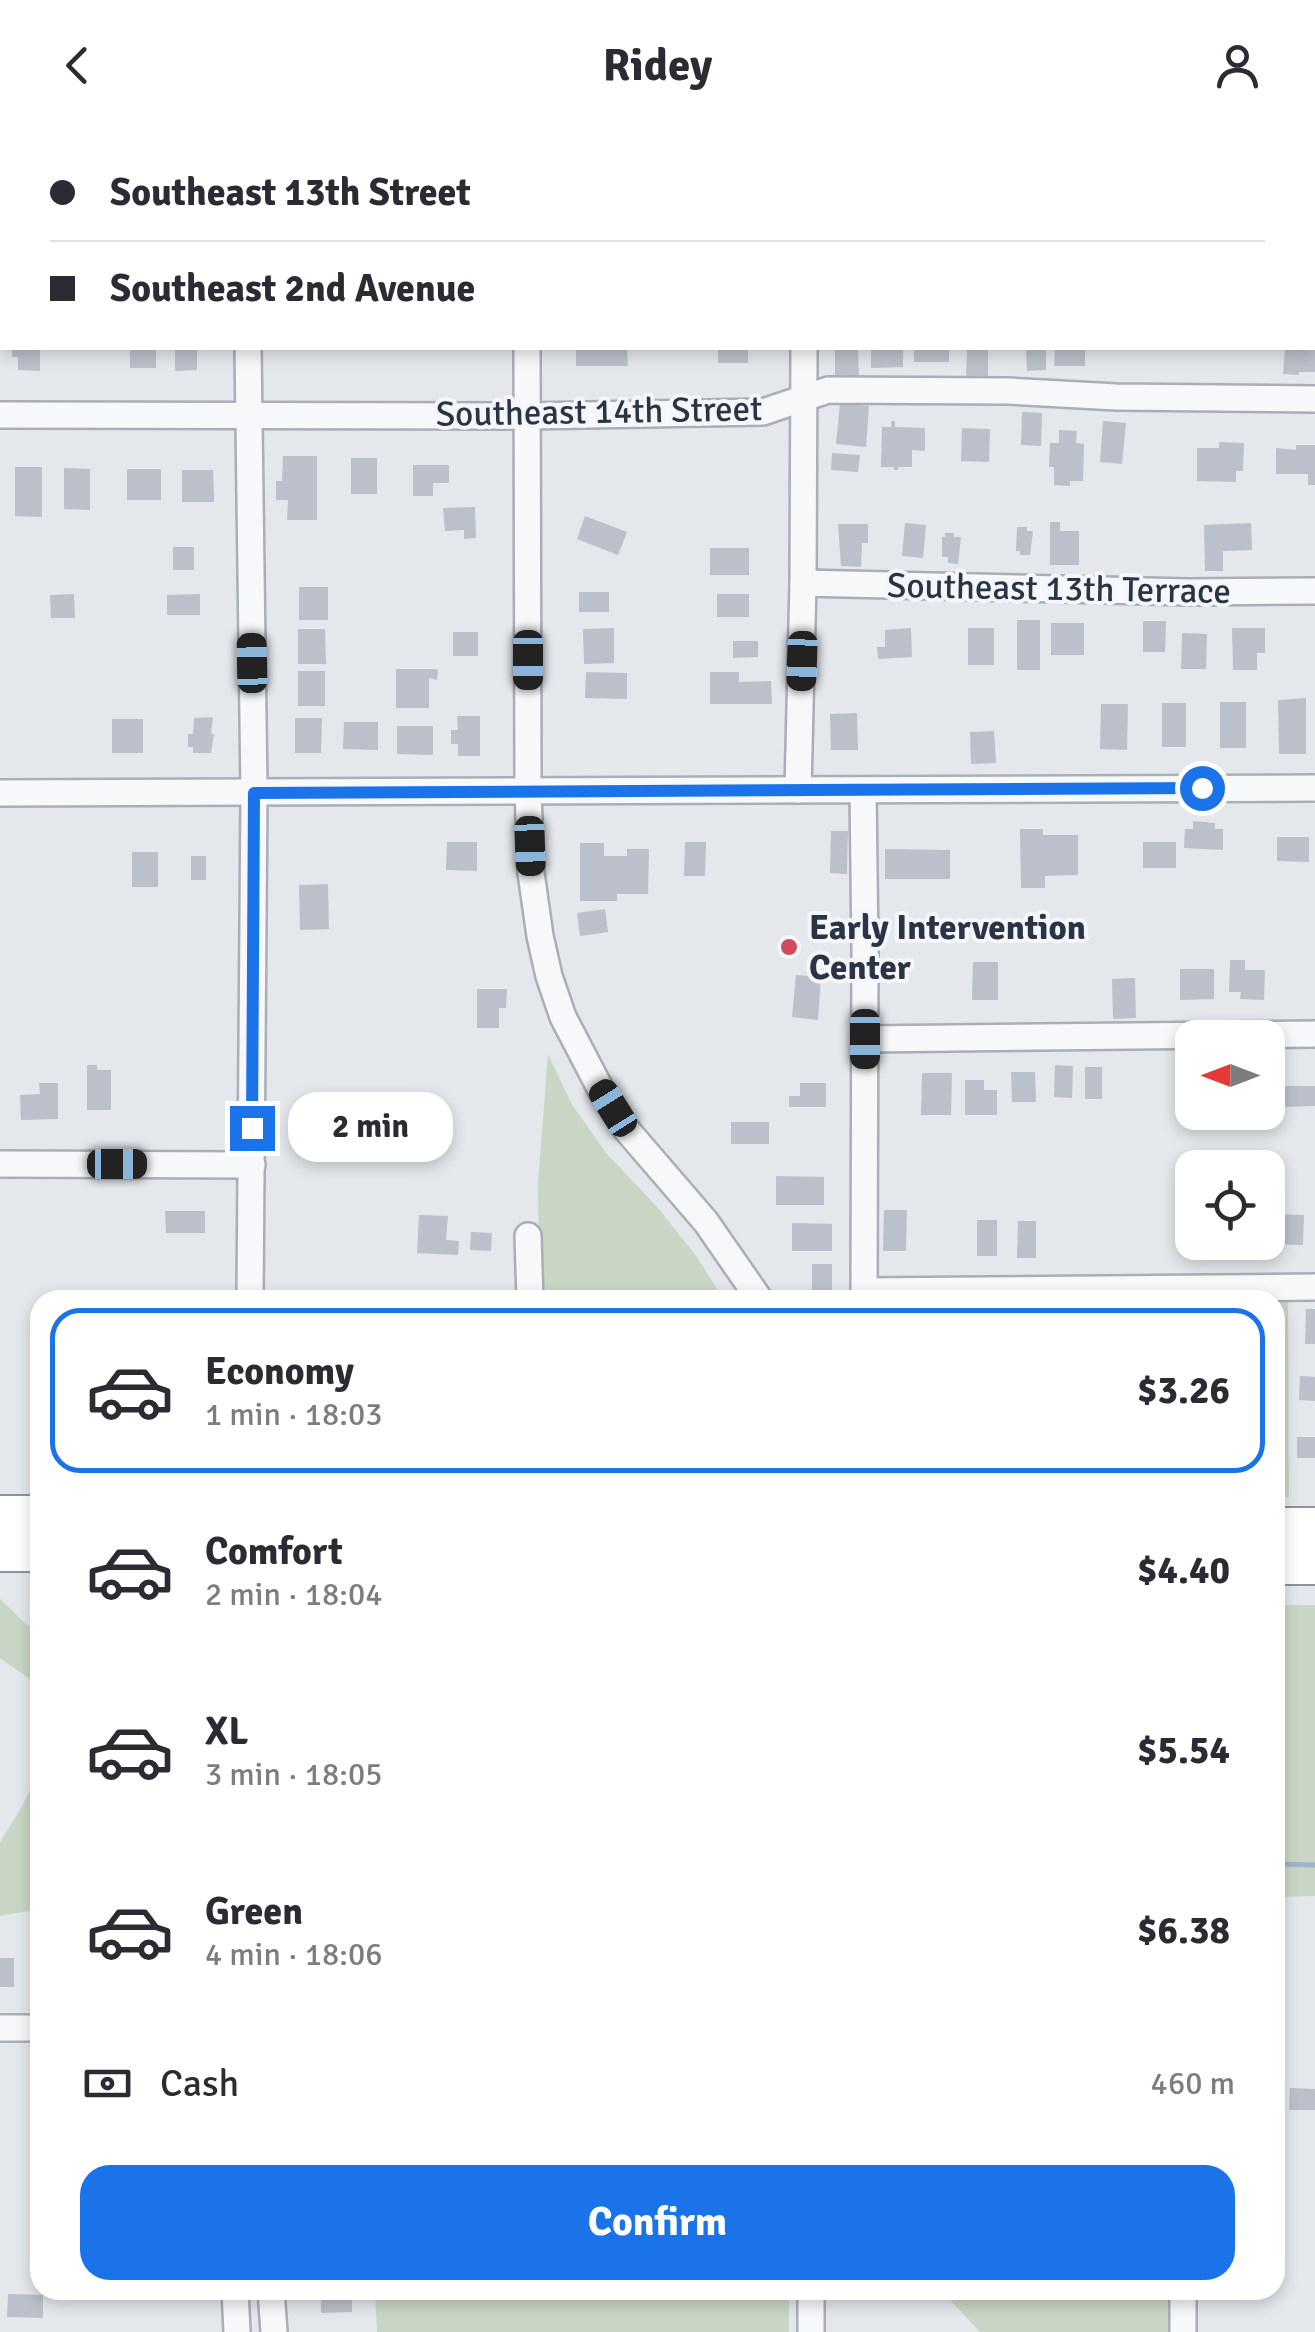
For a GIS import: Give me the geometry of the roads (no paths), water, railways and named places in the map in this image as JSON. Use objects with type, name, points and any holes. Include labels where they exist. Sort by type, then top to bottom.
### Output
[{"type":"highway","points":[[0,1514],[30,1515]]},
{"type":"highway","points":[[1285,1527],[1315,1528]]},
{"type":"highway","points":[[0,1552],[30,1552]]},
{"type":"highway","points":[[1285,1564],[1315,1564]]},
{"type":"street","points":[[248,350],[254,793],[250,1290]]},
{"type":"street","points":[[527,350],[528,791],[531,873],[549,976],[563,1017],[626,1129],[724,1246],[753,1290]]},
{"type":"street","points":[[798,790],[804,583],[804,350]]},
{"type":"street","name":"Southeast 14th Street","points":[[0,414],[528,416],[763,412],[828,390],[1008,390],[1116,397],[1315,400]]},
{"type":"street","name":"Southeast 13th Terrace","points":[[804,583],[1315,591]]},
{"type":"street","points":[[0,794],[1315,788]]},
{"type":"street","points":[[863,790],[864,1290]]},
{"type":"street","points":[[865,1039],[1315,1034]]},
{"type":"street","points":[[0,1164],[252,1165]]},
{"type":"street","points":[[528,1236],[530,1290]]},
{"type":"street","points":[[954,1290],[1315,1286]]},
{"type":"street","points":[[0,2028],[30,2028]]},
{"type":"street","points":[[235,2300],[237,2332]]},
{"type":"street","points":[[272,2300],[274,2332]]},
{"type":"street","points":[[810,2332],[811,2300]]},
{"type":"street","points":[[1182,2300],[1183,2332]]},
{"type":"waterway","points":[[1285,1864],[1315,1865]]},
{"type":"place","name":"Early Intervention Center","points":[[789,947]]}]
